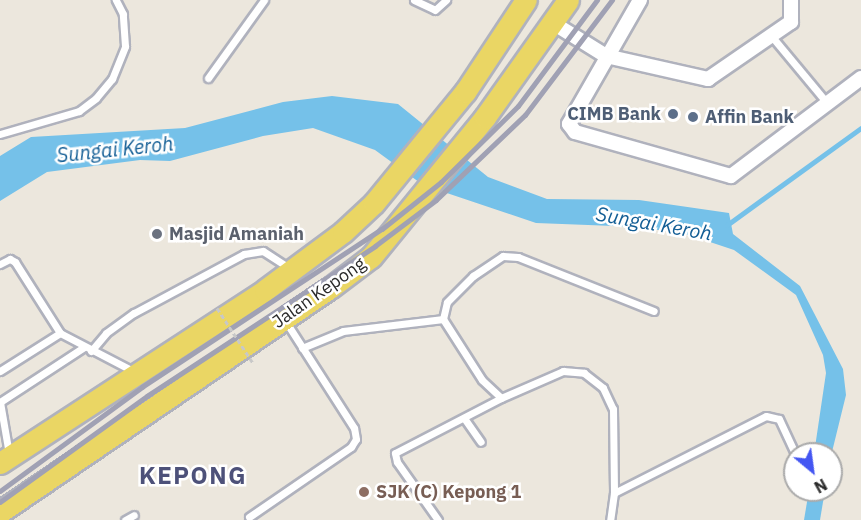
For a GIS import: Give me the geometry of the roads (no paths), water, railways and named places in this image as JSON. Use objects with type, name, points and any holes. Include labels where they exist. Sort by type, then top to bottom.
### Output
[{"type":"main road","name":"Jalan Kepong","points":[[5,460],[135,372],[292,271],[374,202],[465,92],[526,0]]},
{"type":"main road","name":"Jalan Kepong","points":[[0,512],[371,257],[404,222],[485,117],[567,0]]},
{"type":"street","points":[[640,0],[606,56],[570,128],[723,176],[738,173],[861,78]]},
{"type":"street","points":[[553,23],[606,56],[708,79],[773,38],[791,22],[794,15],[791,0]]},
{"type":"lane","points":[[0,134],[79,111],[96,98],[112,79],[125,46],[123,14],[116,0]]},
{"type":"lane","points":[[208,78],[264,0]]},
{"type":"lane","points":[[414,0],[435,10],[446,0]]},
{"type":"lane","points":[[773,38],[827,103]]},
{"type":"lane","points":[[5,460],[0,402],[88,349],[134,313],[244,254],[263,250],[292,271]]},
{"type":"lane","points":[[501,398],[482,380],[443,319],[447,302],[473,276],[503,256],[518,257],[654,311]]},
{"type":"lane","points":[[0,264],[10,259],[15,262],[60,333],[135,372]]},
{"type":"lane","points":[[249,517],[351,447],[356,438],[354,428],[284,318]]},
{"type":"lane","points":[[302,348],[342,331],[443,319]]},
{"type":"lane","points":[[0,371],[60,333]]},
{"type":"lane","points":[[438,520],[397,462],[395,453],[501,398],[563,371],[584,373],[603,388],[613,409],[614,493],[610,520]]},
{"type":"lane","points":[[614,493],[766,416],[778,419],[789,442]]},
{"type":"lane","points":[[464,418],[481,442]]},
{"type":"lane","points":[[125,520],[134,515]]},
{"type":"water","name":"Sungai Keroh","points":[[332,96],[398,104],[488,177],[547,199],[639,200],[729,213],[733,234],[800,286],[843,369],[846,395],[834,442],[816,442],[826,373],[823,355],[796,295],[734,250],[689,235],[640,227],[536,223],[423,185],[375,150],[313,128],[263,136],[170,161],[140,160],[47,172],[0,201],[0,156],[31,137],[185,128],[283,102]]},
{"type":"water","points":[[807,502],[823,502],[820,520],[804,520]]},
{"type":"waterway","points":[[727,225],[861,128]]},
{"type":"railway","points":[[0,491],[142,387],[382,229],[441,182],[518,106],[597,0]]},
{"type":"railway","points":[[0,502],[147,396],[375,246],[436,200],[525,115],[612,0]]},
{"type":"place","name":"CIMB Bank","points":[[673,114]]},
{"type":"place","name":"Affin Bank","points":[[693,117]]},
{"type":"place","name":"Masjid Amaniah","points":[[157,234]]},
{"type":"place","name":"SJK (C) Kepong 1","points":[[364,492]]},
{"type":"district","name":"KEPONG","points":[[193,476]]}]
